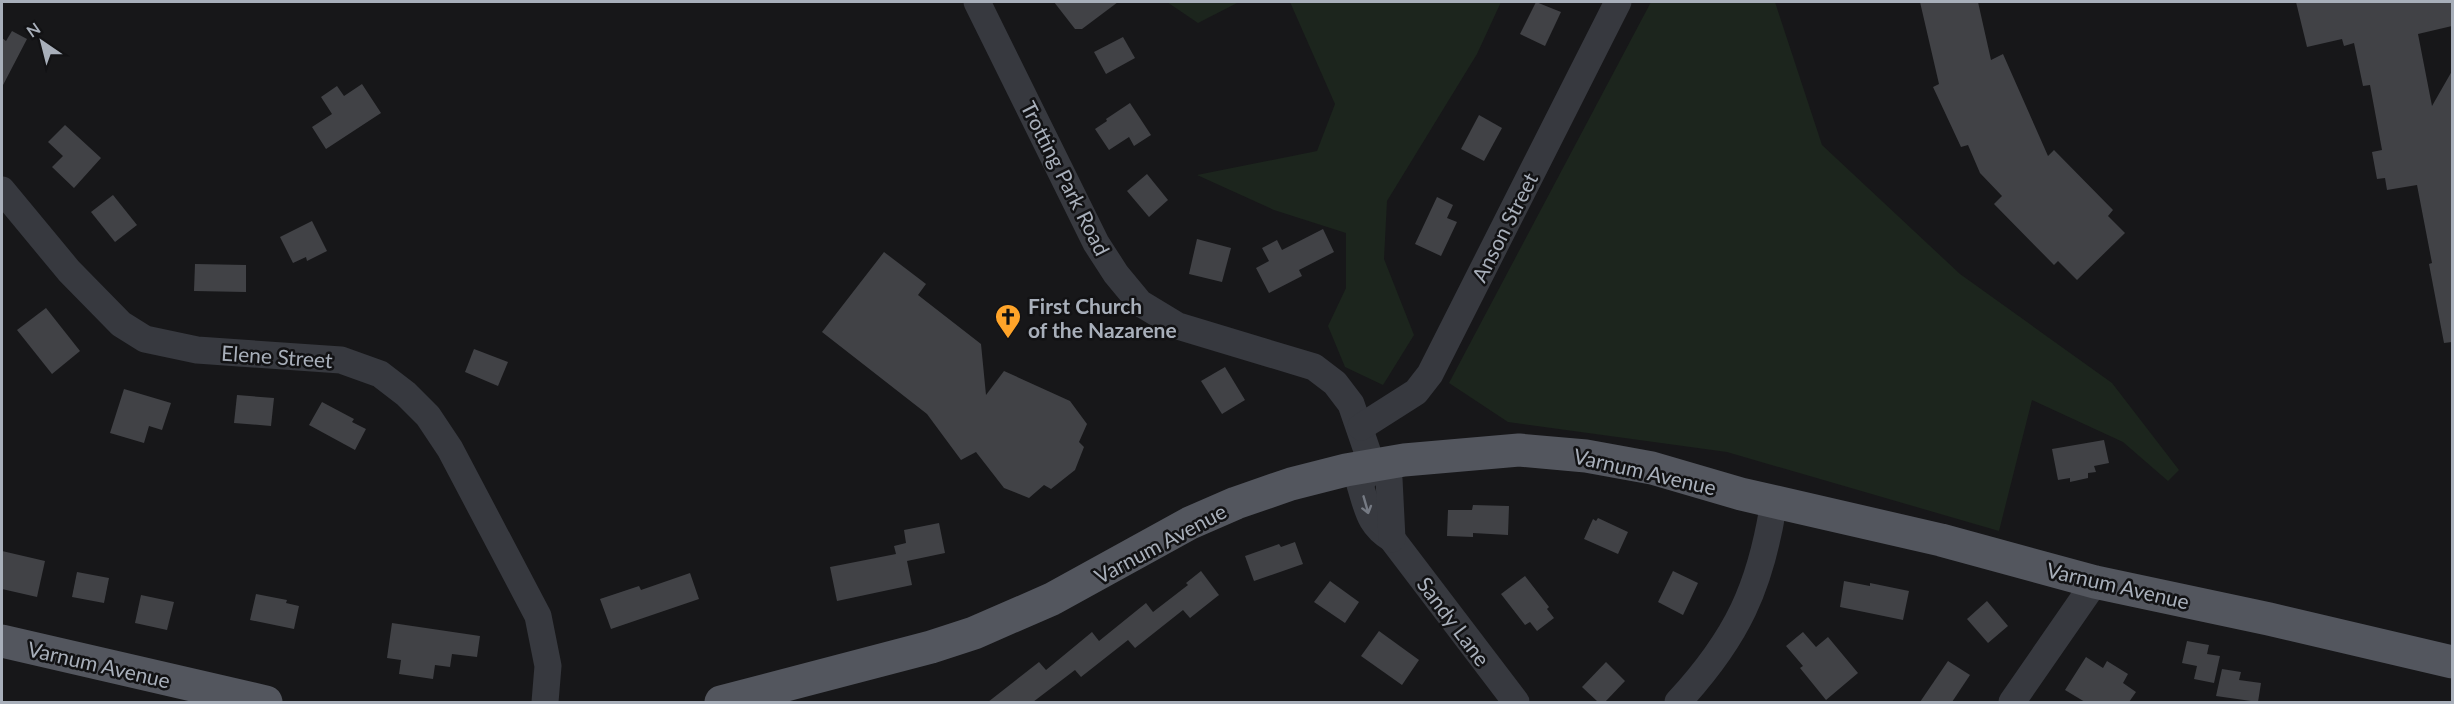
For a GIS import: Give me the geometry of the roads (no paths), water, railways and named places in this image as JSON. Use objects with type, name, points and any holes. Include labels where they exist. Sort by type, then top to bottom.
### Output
[{"type":"main road","name":"Varnum Avenue","points":[[721,702],[886,660],[974,633],[1052,599],[1160,539],[1217,511],[1291,484],[1372,465],[1482,452],[1552,452],[1652,468],[1774,501],[1941,540],[2095,582],[2269,619],[2452,662]]},
{"type":"main road","name":"Varnum Avenue","points":[[2,641],[266,702]]},
{"type":"street","name":"Trotting Park Road","points":[[977,2],[1096,243],[1116,274],[1140,303],[1178,326],[1314,367],[1335,383],[1346,397],[1360,427],[1372,465]]},
{"type":"street","name":"Anson Street","points":[[1360,427],[1416,392],[1430,374],[1618,2]]},
{"type":"street","name":"Elene Street","points":[[2,190],[84,286],[121,324],[145,339],[197,350],[341,360],[380,374],[406,394],[428,416],[450,448],[538,616],[548,666],[545,702]]},
{"type":"street","name":"Sandy Lane","points":[[1372,465],[1389,479],[1392,539],[1516,702]]},
{"type":"street","points":[[1678,702],[1718,657],[1743,611],[1761,564],[1774,501]]},
{"type":"street","points":[[2012,702],[2095,582]]},
{"type":"place","name":"First Church of the Nazarene","points":[[1008,340]]}]
